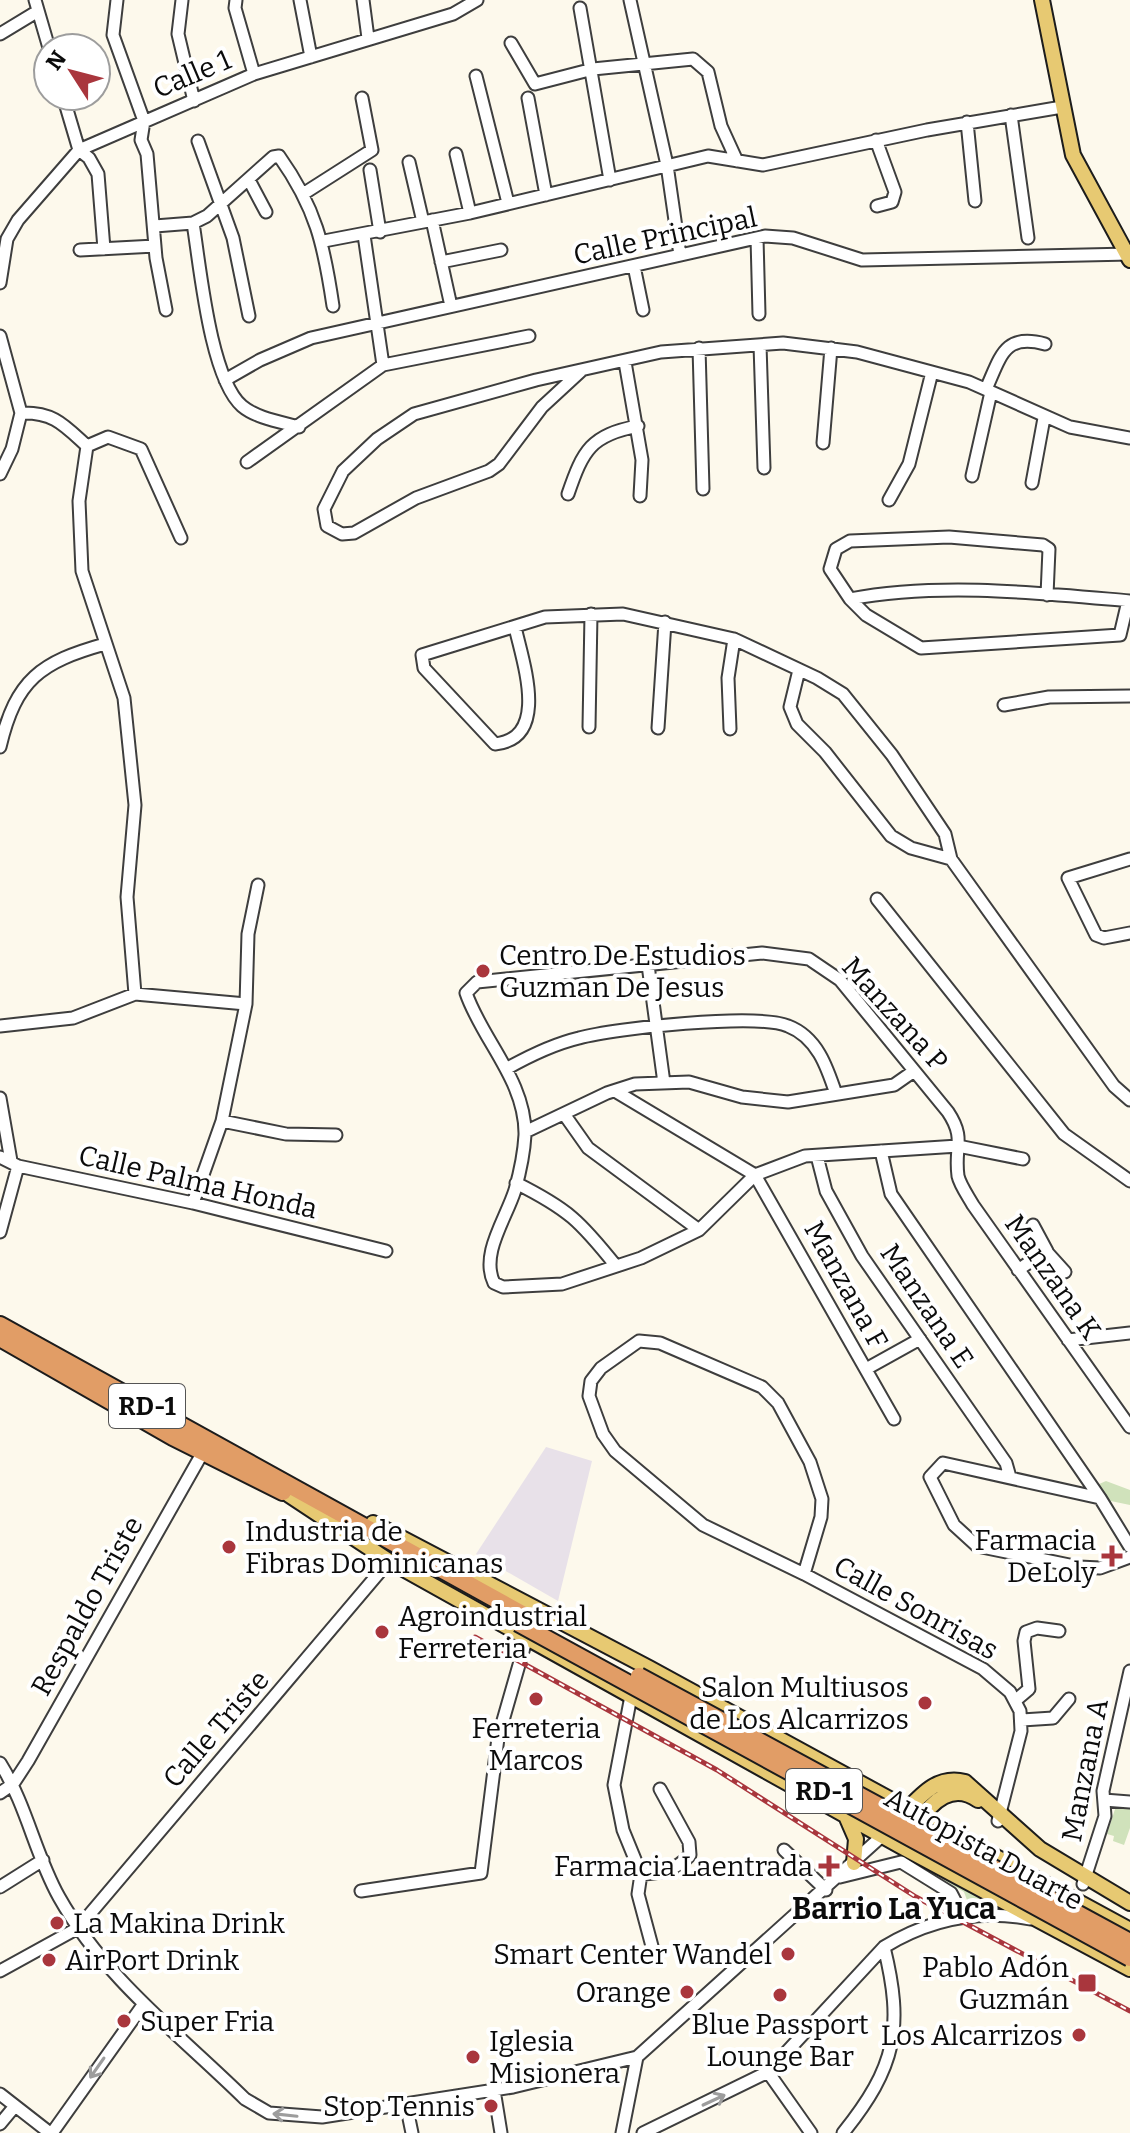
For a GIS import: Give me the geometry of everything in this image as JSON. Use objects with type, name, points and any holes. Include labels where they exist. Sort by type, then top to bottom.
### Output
[{"type":"highway","name":"RD-1","points":[[0,1325],[523,1625]]},
{"type":"highway","name":"RD-1","points":[[0,1338],[203,1452],[291,1491]]},
{"type":"highway","name":"Autopista Duarte","points":[[523,1625],[1130,1942]]},
{"type":"highway","name":"Autopista Duarte","points":[[523,1625],[1130,1958]]},
{"type":"main road","points":[[1042,0],[1062,107],[1080,171],[1129,256]]},
{"type":"main road","points":[[291,1491],[389,1561],[523,1625],[631,1696],[882,1836],[902,1855],[968,1882],[1130,1969]]},
{"type":"main road","points":[[291,1491],[404,1538],[890,1798],[904,1813],[922,1817],[1130,1930]]},
{"type":"main road","points":[[771,1774],[789,1775],[797,1769],[800,1759],[789,1746]]},
{"type":"main road","points":[[882,1836],[935,1783],[955,1779],[976,1788],[999,1817]]},
{"type":"main road","points":[[902,1855],[922,1817],[939,1798],[959,1791],[977,1799],[1036,1854],[1130,1909]]},
{"type":"main road","points":[[902,1855],[904,1813]]},
{"type":"main road","points":[[845,1816],[856,1839],[854,1863]]},
{"type":"main road","points":[[968,1882],[962,1873],[974,1851],[983,1849]]},
{"type":"main road","points":[[1084,1881],[1130,1903]]},
{"type":"street","points":[[117,0],[113,35],[144,121],[141,140],[147,154],[155,246],[166,310]]},
{"type":"street","points":[[182,0],[178,34],[194,101]]},
{"type":"street","points":[[236,0],[235,8],[254,74]]},
{"type":"street","points":[[300,0],[311,57]]},
{"type":"street","points":[[363,0],[368,38]]},
{"type":"street","name":"Calle 1","points":[[0,283],[7,239],[18,220],[79,150],[254,74],[453,14],[477,0]]},
{"type":"street","points":[[630,0],[667,165],[680,255]]},
{"type":"street","points":[[0,34],[36,6],[44,32]]},
{"type":"street","points":[[580,8],[593,69],[597,120],[610,180]]},
{"type":"street","points":[[511,43],[535,84],[593,69],[690,58],[706,68],[721,126],[737,161]]},
{"type":"street","points":[[476,76],[508,203]]},
{"type":"street","points":[[303,194],[372,150],[362,98]]},
{"type":"street","points":[[528,98],[546,195]]},
{"type":"street","points":[[324,241],[470,213],[708,156],[763,165],[967,122],[1062,107]]},
{"type":"street","points":[[68,112],[79,150],[89,158],[98,174],[104,249]]},
{"type":"street","points":[[1011,115],[1028,238]]},
{"type":"street","points":[[967,122],[975,201]]},
{"type":"street","points":[[876,140],[895,196],[892,202],[877,206]]},
{"type":"street","points":[[198,141],[239,260],[249,316]]},
{"type":"street","points":[[456,154],[470,213]]},
{"type":"street","points":[[155,226],[193,223],[221,205],[276,156],[303,194],[324,241],[333,306]]},
{"type":"street","points":[[409,162],[441,262],[451,306]]},
{"type":"street","points":[[370,170],[380,232]]},
{"type":"street","points":[[249,180],[266,212]]},
{"type":"street","points":[[193,223],[213,340],[225,380],[243,407],[299,427]]},
{"type":"street","points":[[364,235],[383,365]]},
{"type":"street","points":[[757,238],[759,314]]},
{"type":"street","name":"Calle Principal","points":[[225,380],[260,360],[311,338],[757,238],[793,238],[862,260],[1129,256]]},
{"type":"street","points":[[80,250],[155,246]]},
{"type":"street","points":[[441,262],[501,250]]},
{"type":"street","points":[[634,266],[643,310]]},
{"type":"street","points":[[0,336],[21,413],[12,449],[0,474]]},
{"type":"street","points":[[247,462],[383,365],[529,336]]},
{"type":"street","points":[[972,476],[989,390],[1006,347],[1018,340],[1045,344]]},
{"type":"street","points":[[581,371],[542,407],[499,464],[489,471],[408,502],[366,529],[342,534],[327,526],[324,509],[327,498],[343,471],[394,425],[433,406],[661,352],[783,343],[831,348],[932,372],[989,390],[1044,418],[1070,427],[1130,438]]},
{"type":"street","points":[[760,345],[764,468]]},
{"type":"street","points":[[699,348],[703,489]]},
{"type":"street","points":[[823,443],[831,348]]},
{"type":"street","points":[[625,362],[642,460],[640,496]]},
{"type":"street","points":[[889,500],[909,464],[932,372]]},
{"type":"street","points":[[21,413],[42,413],[59,421],[87,446]]},
{"type":"street","points":[[1032,483],[1044,418]]},
{"type":"street","points":[[568,494],[584,454],[593,442],[617,430],[638,426]]},
{"type":"street","points":[[87,446],[108,437],[141,449],[181,538]]},
{"type":"street","points":[[87,446],[79,501],[82,571],[124,698],[135,805],[127,897],[135,994]]},
{"type":"street","points":[[850,599],[916,593],[1047,595],[1129,601],[1120,635],[921,648],[866,615],[850,599],[830,569],[836,549],[850,541],[949,537],[1043,545],[1049,549],[1047,595]]},
{"type":"street","points":[[589,727],[591,614]]},
{"type":"street","points":[[515,627],[529,713],[521,731],[509,743],[495,744],[424,668],[422,655],[545,617],[623,614],[734,639],[817,678],[851,703],[892,755],[945,834],[951,859],[1114,1086],[1130,1100]]},
{"type":"street","points":[[658,728],[665,622]]},
{"type":"street","points":[[730,729],[728,678],[734,639]]},
{"type":"street","points":[[0,747],[18,696],[31,678],[60,657],[105,644]]},
{"type":"street","points":[[799,670],[790,707],[797,724],[825,752],[891,836],[911,848],[951,859]]},
{"type":"street","points":[[1004,705],[1049,697],[1130,696]]},
{"type":"street","points":[[1130,859],[1068,878],[1068,884],[1096,935],[1104,938],[1130,933]]},
{"type":"street","points":[[193,1203],[222,1121],[246,1004],[248,934],[258,885]]},
{"type":"street","points":[[877,899],[1064,1134],[1130,1181]]},
{"type":"street","name":"Manzana P","points":[[616,1266],[562,1284],[503,1287],[494,1283],[488,1271],[490,1257],[516,1183],[525,1132],[503,1058],[474,1017],[466,993],[471,985],[762,953],[809,959],[840,980],[914,1071],[959,1129],[958,1146]]},
{"type":"street","points":[[648,965],[664,1083]]},
{"type":"street","points":[[0,1026],[73,1018],[135,994],[246,1004]]},
{"type":"street","points":[[506,1069],[581,1037],[755,1021],[789,1026],[814,1044],[827,1066],[836,1094]]},
{"type":"street","points":[[525,1132],[635,1084],[689,1082],[742,1097],[788,1102],[894,1085],[914,1071]]},
{"type":"street","points":[[615,1091],[755,1175]]},
{"type":"street","points":[[0,1098],[10,1161],[0,1232]]},
{"type":"street","points":[[564,1114],[588,1148],[699,1230]]},
{"type":"street","points":[[222,1121],[286,1134],[336,1135]]},
{"type":"street","points":[[516,1183],[553,1201],[580,1221],[616,1266],[699,1230],[755,1175],[772,1166],[817,1156],[958,1146],[1023,1159]]},
{"type":"street","name":"Manzana K","points":[[958,1146],[958,1178],[1018,1270],[1130,1427]]},
{"type":"street","points":[[881,1151],[891,1194],[1100,1498],[1130,1547]]},
{"type":"street","name":"Manzana E","points":[[817,1156],[826,1191],[862,1256],[1006,1463],[1010,1477]]},
{"type":"street","name":"Calle Palma Honda","points":[[10,1161],[386,1251]]},
{"type":"street","name":"Manzana F","points":[[755,1175],[894,1419]]},
{"type":"street","points":[[1033,1225],[1047,1251],[1065,1272]]},
{"type":"street","points":[[1018,1270],[1047,1251]]},
{"type":"street","points":[[1068,1340],[1130,1333]]},
{"type":"street","points":[[866,1369],[920,1339]]},
{"type":"street","name":"Calle Sonrisas","points":[[804,1574],[821,1517],[822,1499],[810,1462],[778,1403],[762,1387],[660,1343],[639,1341],[601,1368],[591,1381],[589,1396],[593,1416],[615,1451],[703,1525],[804,1574],[983,1669],[1016,1700]]},
{"type":"street","name":"Respaldo Triste","points":[[13,1784],[203,1452]]},
{"type":"street","points":[[1100,1498],[943,1463],[930,1477],[954,1525],[977,1546],[1079,1567],[1100,1568],[1130,1557]]},
{"type":"street","name":"Calle Triste","points":[[78,1928],[389,1561]]},
{"type":"street","points":[[361,1891],[481,1873],[498,1738],[523,1625]]},
{"type":"street","points":[[999,1817],[1022,1720],[1016,1700],[1029,1689],[1024,1641],[1026,1632],[1037,1628],[1059,1631]]},
{"type":"street","name":"Manzana A","points":[[1084,1881],[1105,1816],[1104,1800],[1130,1671]]},
{"type":"street","points":[[631,1696],[614,1785],[623,1830],[634,1866],[641,1874],[638,1894],[653,1950]]},
{"type":"street","points":[[1022,1720],[1053,1718],[1069,1699]]},
{"type":"street","points":[[0,1763],[13,1784],[57,1894],[78,1928],[143,2005],[255,2107],[269,2113],[322,2117],[494,2090],[637,2057],[826,1890],[882,1836]]},
{"type":"street","points":[[0,1793],[13,1784]]},
{"type":"street","points":[[641,1874],[662,1873],[678,1867],[690,1855],[689,1842],[660,1789]]},
{"type":"street","points":[[1104,1800],[1130,1802]]},
{"type":"street","points":[[784,1850],[826,1890]]},
{"type":"street","points":[[840,1877],[902,1855],[951,1893],[963,1916]]},
{"type":"street","points":[[0,1887],[43,1860]]},
{"type":"street","points":[[643,2133],[768,2072],[884,1947],[908,1932],[963,1916],[1000,1913],[1043,1921]]},
{"type":"street","points":[[0,1971],[78,1928]]},
{"type":"street","points":[[843,2133],[879,2078],[894,2035],[895,1990],[884,1947]]},
{"type":"street","points":[[0,2094],[51,2133],[143,2005]]},
{"type":"street","points":[[622,2133],[637,2057]]},
{"type":"street","points":[[768,2072],[811,2133]]},
{"type":"street","points":[[494,2090],[501,2133]]},
{"type":"street","points":[[406,2104],[412,2133]]},
{"type":"street","points":[[0,2124],[15,2106]]},
{"type":"shaded area","points":[[546,1447],[592,1461],[558,1601],[476,1554]]},
{"type":"green space","points":[[1106,1481],[1130,1490],[1130,1505],[1106,1500],[1097,1485]]},
{"type":"green space","points":[[1130,1804],[1130,1828],[1124,1845],[1113,1841],[1114,1836],[1107,1834],[1116,1806]]},
{"type":"green space","points":[[905,1852],[1002,1907],[970,1908],[964,1892],[905,1857]]},
{"type":"railway","points":[[475,1637],[717,1770],[916,1897],[1130,2011]]},
{"type":"place","name":"Centro De Estudios Guzman De Jesus","points":[[483,971]]},
{"type":"place","name":"Industria de Fibras Dominicanas","points":[[229,1547]]},
{"type":"place","name":"Farmacia DeLoly","points":[[1112,1556]]},
{"type":"place","name":"Agroindustrial Ferreteria","points":[[382,1632]]},
{"type":"place","name":"Ferreteria Marcos","points":[[536,1699]]},
{"type":"place","name":"Salon Multiusos de Los Alcarrizos","points":[[925,1703]]},
{"type":"place","name":"Farmacia Laentrada","points":[[829,1866]]},
{"type":"place","name":"La Makina Drink","points":[[57,1923]]},
{"type":"place","name":"Smart Center Wandel","points":[[788,1954]]},
{"type":"place","name":"AirPort Drink","points":[[49,1960]]},
{"type":"place","name":"Pablo Adón Guzmán","points":[[1087,1983]]},
{"type":"place","name":"Orange","points":[[687,1992]]},
{"type":"place","name":"Blue Passport Lounge Bar","points":[[780,1995]]},
{"type":"place","name":"Super Fria","points":[[124,2021]]},
{"type":"place","name":"Los Alcarrizos","points":[[1079,2035]]},
{"type":"place","name":"Iglesia Misionera","points":[[473,2057]]},
{"type":"place","name":"Stop Tennis","points":[[491,2106]]},
{"type":"district","name":"Barrio La Yuca","points":[[894,1909]]}]
